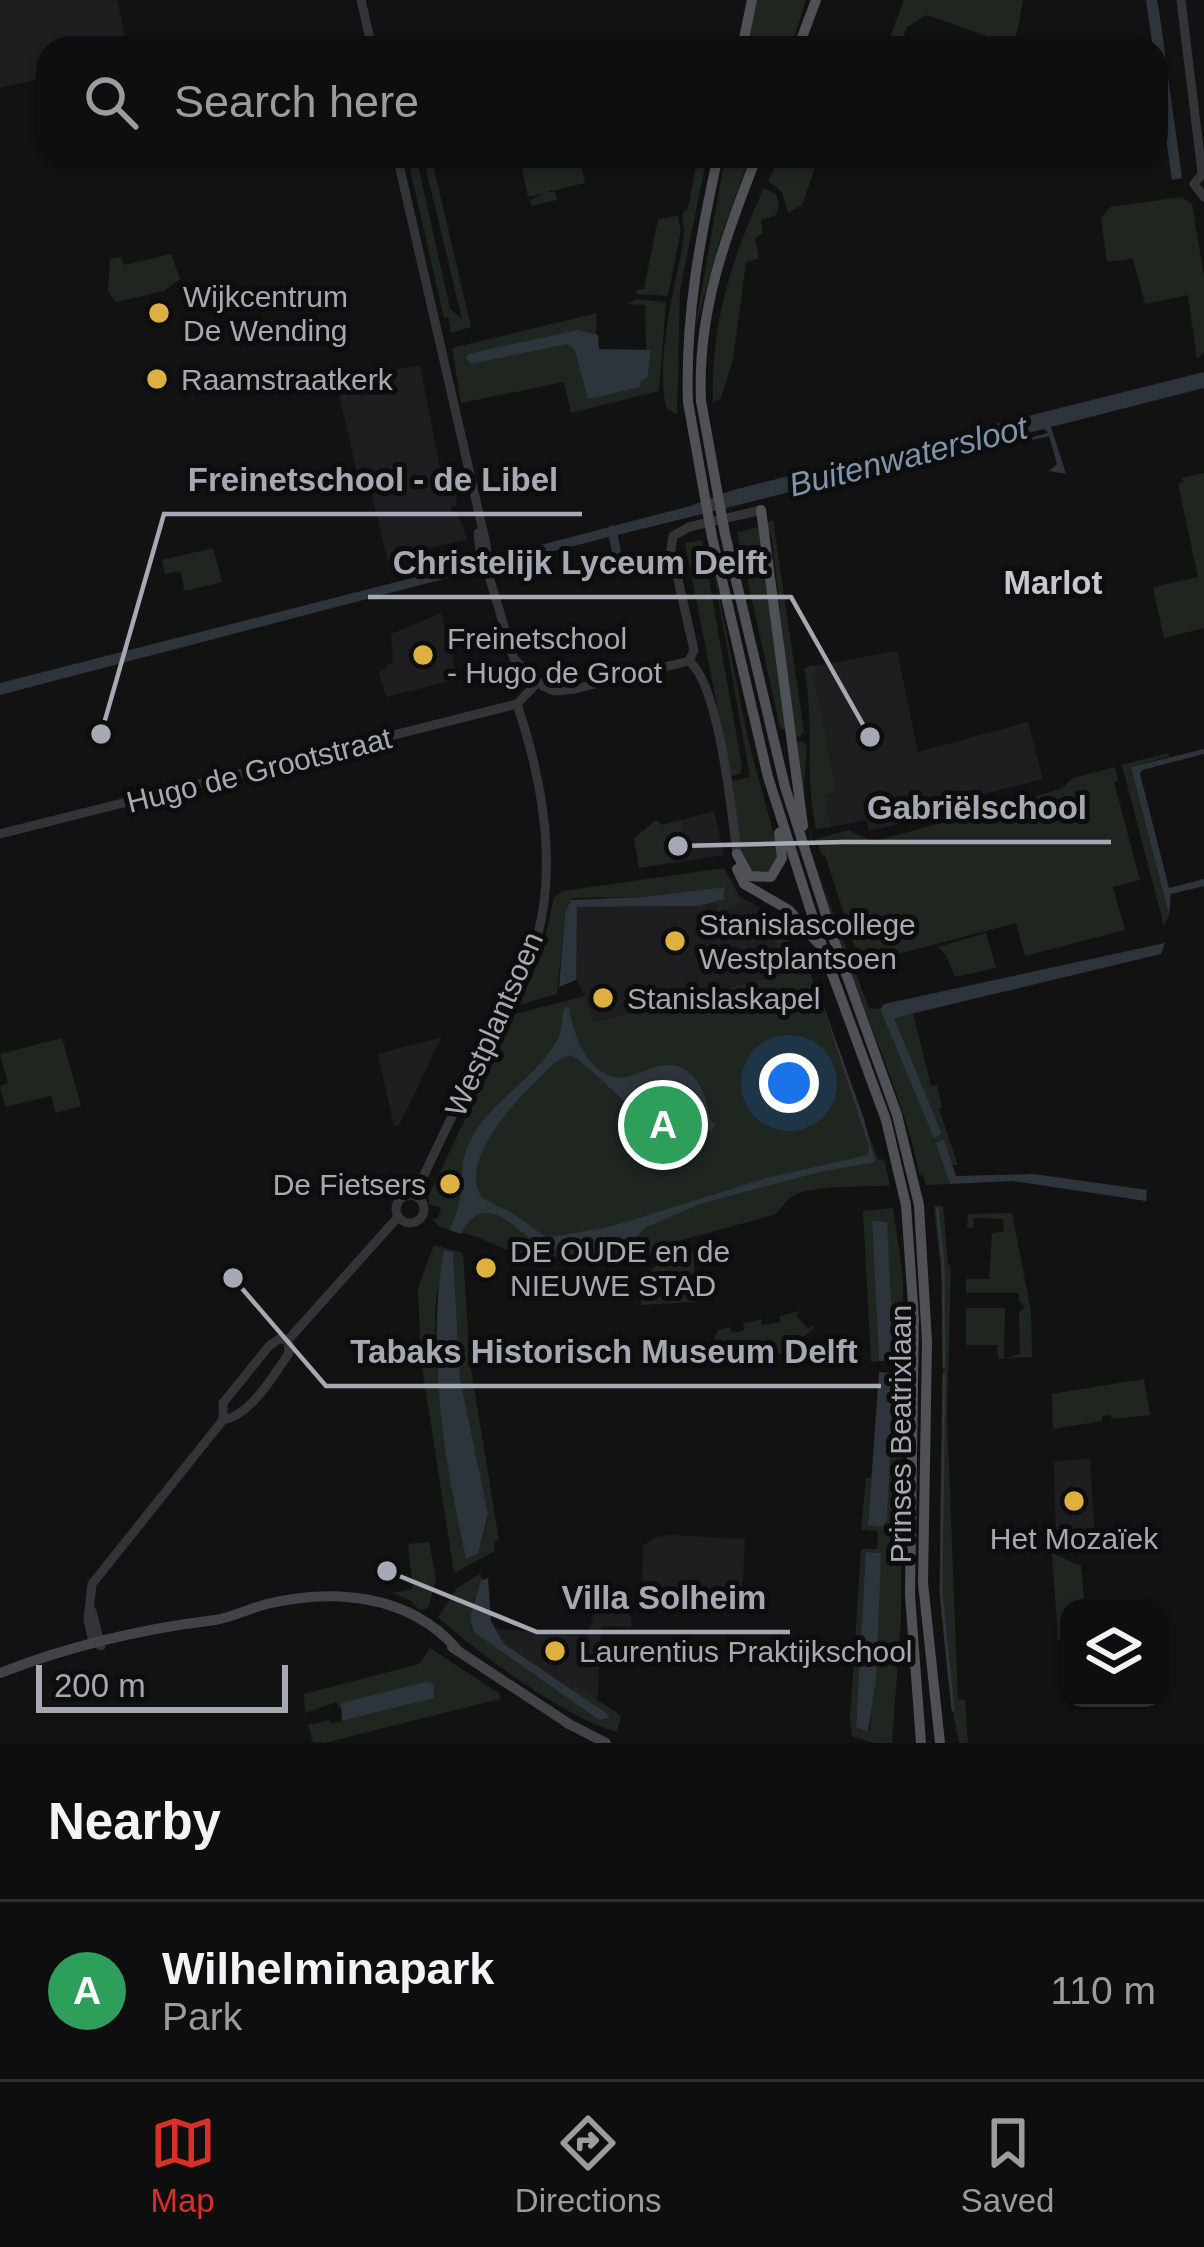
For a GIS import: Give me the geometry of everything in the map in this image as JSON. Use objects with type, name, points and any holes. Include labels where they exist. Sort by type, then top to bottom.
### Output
[{"type":"main road","points":[[744,36],[752,0]]},
{"type":"main road","points":[[802,36],[816,0]]},
{"type":"main road","name":"Prinses Beatrixlaan","points":[[716,168],[694,273],[687,341],[719,535],[768,777],[823,950],[886,1120],[910,1233],[914,1318],[910,1595],[921,1743]]},
{"type":"main road","name":"Prinses Beatrixlaan","points":[[695,401],[708,295],[752,168]]},
{"type":"main road","points":[[761,510],[808,853]]},
{"type":"main road","name":"Prinses Beatrixlaan","points":[[719,535],[776,756],[835,943],[898,1115],[919,1204],[927,1342],[923,1583],[940,1743]]},
{"type":"main road","points":[[736,854],[745,873],[755,879],[771,878],[778,869],[782,850],[768,777]]},
{"type":"main road","points":[[736,854],[744,884],[789,910],[823,950]]},
{"type":"main road","points":[[0,1668],[217,1613],[321,1594],[357,1597],[428,1624],[530,1702],[606,1743]]},
{"type":"street","points":[[1181,0],[1202,138],[1203,172],[1194,184],[1204,197]]},
{"type":"street","points":[[361,1],[369,36]]},
{"type":"street","points":[[400,168],[486,566],[514,659],[534,680],[555,691],[575,689],[689,661],[694,652],[671,549],[673,536],[689,527],[761,510]]},
{"type":"street","points":[[689,661],[703,675],[728,778],[736,854]]},
{"type":"street","points":[[518,704],[534,680]]},
{"type":"street","name":"Hugo de Grootstraat","points":[[0,834],[518,704]]},
{"type":"street","name":"Westplantsoen","points":[[414,1196],[502,1011],[514,995],[535,941],[548,886],[546,828],[518,704]]},
{"type":"street","points":[[99,1642],[89,1606],[92,1584],[222,1415],[224,1403],[398,1217],[400,1200],[414,1196],[423,1205],[421,1217],[411,1223],[398,1217]]},
{"type":"street","points":[[222,1415],[240,1415],[265,1385],[289,1353],[283,1340]]},
{"type":"shaded area","points":[[0,0],[117,0],[125,36],[36,36],[36,80],[0,88]]},
{"type":"shaded area","points":[[757,0],[806,0],[795,36],[749,36]]},
{"type":"shaded area","points":[[904,0],[1023,0],[1016,36],[986,36],[927,15],[907,27],[904,36],[890,36]]},
{"type":"shaded area","points":[[410,168],[419,168],[450,309],[462,319],[426,168],[434,168],[471,327],[451,333],[448,317],[444,318]]},
{"type":"shaded area","points":[[522,168],[582,168],[585,183],[547,192],[555,192],[557,200],[531,206],[530,201],[542,194],[528,197]]},
{"type":"shaded area","points":[[696,168],[705,168],[680,290],[677,414],[667,409],[663,380],[669,311],[684,231],[682,214],[688,208]]},
{"type":"shaded area","points":[[723,168],[746,168],[720,239],[695,329]]},
{"type":"shaded area","points":[[774,168],[815,168],[802,205],[788,213],[782,192],[768,181]]},
{"type":"shaded area","points":[[764,188],[776,194],[779,206],[776,215],[761,220],[763,233],[755,238],[759,258],[746,263],[733,359],[721,398],[713,403],[715,347],[725,292]]},
{"type":"shaded area","points":[[1182,197],[1192,204],[1204,277],[1204,352],[1197,359],[1188,295],[1145,304],[1133,259],[1107,262],[1101,219],[1110,207]]},
{"type":"shaded area","points":[[677,216],[681,229],[668,296],[636,294],[637,289],[644,289],[658,219]]},
{"type":"shaded area","points":[[171,254],[180,279],[164,291],[116,302],[108,291],[110,259],[121,257],[124,265]]},
{"type":"shaded area","points":[[636,299],[666,302],[659,391],[571,413],[564,382],[461,403],[452,348],[597,313],[595,352],[646,351],[645,305],[627,304]]},
{"type":"shaded area","points":[[420,365],[443,483],[452,482],[457,505],[451,511],[460,518],[467,540],[424,549],[424,555],[390,570],[368,479],[358,476],[336,382]]},
{"type":"shaded area","points":[[1204,473],[1204,628],[1164,638],[1153,587],[1198,577],[1178,484],[1182,478]]},
{"type":"shaded area","points":[[773,520],[804,732],[800,737],[794,737],[772,539],[765,524]]},
{"type":"shaded area","points":[[760,527],[788,731],[780,728],[737,532]]},
{"type":"shaded area","points":[[702,540],[742,767],[740,774],[731,776],[685,543]]},
{"type":"shaded area","points":[[709,547],[748,739],[779,854],[775,868],[765,875],[752,874],[741,861],[732,781],[750,777]]},
{"type":"shaded area","points":[[213,548],[222,582],[185,591],[180,571],[165,574],[162,560]]},
{"type":"shaded area","name":"Freinetschool - Hugo de Groot","points":[[441,613],[458,679],[386,697],[379,673],[393,661],[391,634]]},
{"type":"shaded area","points":[[897,651],[918,752],[1028,722],[1043,779],[927,808],[928,817],[869,831],[866,820],[831,827],[825,795],[835,793],[815,666]]},
{"type":"shaded area","points":[[815,665],[836,792],[825,795],[831,827],[816,829],[804,668]]},
{"type":"shaded area","points":[[795,742],[807,744],[808,819]]},
{"type":"shaded area","points":[[1170,756],[1131,767],[1169,915],[1164,926],[1122,765]]},
{"type":"shaded area","points":[[1115,767],[1118,780],[1114,782],[1140,880],[1113,887],[1125,930],[1025,956],[1016,923],[860,964],[816,839],[849,830],[871,841],[862,845],[1061,789],[1073,778]]},
{"type":"shaded area","points":[[714,811],[724,855],[639,868],[656,820],[663,825]]},
{"type":"shaded area","points":[[656,820],[662,825],[682,820],[684,850],[670,850],[672,862],[639,868],[634,838]]},
{"type":"shaded area","points":[[724,868],[742,901],[718,913],[725,887],[644,897],[573,898],[565,914],[557,994],[519,1005],[542,953],[554,897],[563,891]]},
{"type":"shaded area","points":[[820,872],[869,1008],[880,1009],[934,1137],[942,1134],[893,1018],[913,1013],[958,1165],[952,1165],[944,1141],[937,1143],[950,1184],[926,1185],[922,1173],[920,1178],[900,1104],[845,955]]},
{"type":"shaded area","name":"Stanislascollege Westplantsoen","points":[[737,895],[759,907],[787,968],[802,964],[803,969],[592,1022],[576,980],[576,907],[699,906]]},
{"type":"shaded area","points":[[764,910],[808,967],[890,1185],[801,1192],[773,1215],[671,1243],[636,1260],[614,1255],[544,1258],[440,1227],[432,1219],[438,1218],[441,1208],[429,1204],[428,1197],[515,1014],[585,996],[593,1022],[788,973]]},
{"type":"shaded area","points":[[986,933],[996,968],[955,977],[938,947]]},
{"type":"shaded area","points":[[442,1037],[399,1125],[394,1127],[378,1054]]},
{"type":"shaded area","points":[[62,1038],[81,1106],[56,1113],[51,1096],[5,1107],[0,1086],[8,1083],[0,1054]]},
{"type":"shaded area","points":[[934,1206],[943,1206],[951,1266],[947,1416],[958,1699],[965,1700],[968,1743],[959,1743],[943,1629],[942,1289]]},
{"type":"shaded area","points":[[893,1208],[903,1277],[903,1363],[894,1361],[872,1222],[879,1361],[871,1362],[863,1211]]},
{"type":"shaded area","points":[[1012,1213],[1031,1311],[1032,1357],[1005,1358],[1020,1354],[1019,1313],[1025,1306],[1019,1302],[1019,1293],[966,1293],[966,1279],[989,1279],[992,1233],[1004,1231],[1003,1219],[974,1218],[973,1228],[967,1227],[968,1214]]},
{"type":"shaded area","points":[[434,1245],[463,1253],[470,1363],[499,1540],[494,1541],[495,1551],[454,1573],[421,1360],[418,1288]],"holes":[[[453,1253],[460,1378],[488,1518],[478,1554],[467,1559],[448,1464],[436,1343],[438,1288]]]},
{"type":"shaded area","points":[[694,1251],[694,1302],[641,1305],[641,1278],[664,1259]]},
{"type":"shaded area","points":[[966,1308],[1005,1308],[1004,1359],[998,1359],[997,1345],[966,1345]]},
{"type":"shaded area","points":[[800,1311],[796,1315],[813,1329],[791,1347],[790,1354],[710,1350],[718,1330],[730,1327],[733,1333],[744,1330],[743,1324],[761,1319],[762,1325],[780,1322],[780,1316]]},
{"type":"shaded area","points":[[894,1373],[902,1374],[901,1619],[892,1743],[874,1743],[852,1736],[850,1719],[861,1549],[877,1549],[878,1531],[861,1530],[866,1478],[871,1478],[868,1525],[885,1527]],"holes":[[[867,1552],[881,1553],[870,1731],[856,1727]]]},
{"type":"shaded area","points":[[1144,1379],[1150,1415],[1102,1416],[1102,1421],[1053,1429],[1052,1394]]},
{"type":"shaded area","name":"Het Mozaïek","points":[[1090,1458],[1095,1539],[1084,1553],[1065,1554],[1056,1543],[1054,1462]]},
{"type":"shaded area","points":[[670,1535],[745,1539],[741,1614],[648,1612],[642,1594],[643,1546]]},
{"type":"shaded area","points":[[429,1542],[436,1579],[428,1608],[420,1610],[393,1593],[413,1589],[408,1544]]},
{"type":"shaded area","points":[[1052,1553],[1081,1566],[1084,1599],[1060,1599],[1058,1640]]},
{"type":"shaded area","points":[[480,1574],[483,1580],[472,1604],[475,1633],[599,1720],[609,1715],[569,1692],[575,1686],[616,1712],[621,1716],[617,1732],[549,1699],[438,1617],[457,1588]]},
{"type":"shaded area","name":"Laurentius Praktijkschool","points":[[603,1584],[616,1587],[631,1627],[601,1626],[598,1696],[592,1707],[515,1657],[491,1628],[587,1637]]},
{"type":"shaded area","points":[[430,1648],[500,1694],[500,1699],[313,1742],[308,1725],[330,1720],[331,1724],[434,1698],[339,1708],[337,1702],[305,1713],[304,1694],[419,1664]]},
{"type":"water","points":[[1146,0],[1157,0],[1163,36],[1151,36]]},
{"type":"water","points":[[1168,76],[1182,178],[1172,180],[1168,152]]},
{"type":"water","points":[[577,330],[598,335],[599,349],[651,350],[647,378],[640,381],[640,387],[588,399],[575,350],[567,344],[471,364],[466,358],[468,354]]},
{"type":"water","points":[[1204,372],[1204,388],[1051,427],[1066,474],[1049,471],[1057,464],[1049,436],[991,449],[1048,433],[1044,429],[0,695],[0,683]]},
{"type":"water","points":[[1204,749],[1204,754],[1140,774],[1169,888],[1204,879],[1204,886],[1171,894],[1169,915],[1131,767]]},
{"type":"water","points":[[725,887],[724,899],[699,906],[577,907],[576,980],[559,987],[565,914],[571,900]]},
{"type":"water","points":[[1165,943],[1161,954],[894,1018],[942,1134],[934,1138],[880,1009],[884,1004]]},
{"type":"water","points":[[815,982],[875,1162],[703,1203],[646,1227],[628,1245],[618,1248],[550,1249],[494,1214],[472,1219],[461,1234],[449,1230],[459,1205],[470,1141],[489,1114],[547,1056],[558,1038],[565,1007],[582,1049],[603,1073],[618,1078],[659,1066],[681,1068],[702,1089],[715,1124],[712,1131],[651,1121],[576,1058],[569,1055],[557,1061],[498,1124],[478,1163],[476,1182],[482,1198],[547,1238],[613,1226],[766,1178],[868,1155]]},
{"type":"water","points":[[944,1140],[956,1176],[1034,1174],[1147,1190],[1146,1201],[1012,1181],[950,1184],[936,1143]]},
{"type":"water","points":[[872,1221],[887,1222],[894,1361],[879,1361]]},
{"type":"water","points":[[444,1250],[453,1253],[460,1378],[488,1515],[478,1554],[466,1559],[437,1366]]},
{"type":"water","points":[[879,1372],[894,1373],[883,1527],[868,1525]]},
{"type":"water","points":[[866,1552],[881,1553],[876,1679],[868,1732],[856,1727]]},
{"type":"water","points":[[488,1578],[491,1621],[504,1644],[608,1718],[599,1720],[475,1633],[473,1607],[480,1581]]},
{"type":"water","points":[[425,1682],[434,1684],[434,1698],[342,1721],[341,1703]]},
{"type":"waterway","name":"Buitenwatersloot","points":[[612,530],[619,563]]},
{"type":"waterway","points":[[937,1209],[944,1366]]},
{"type":"waterway","points":[[944,1375],[941,1592],[953,1710]]},
{"type":"place","name":"Wijkcentrum De Wending","points":[[159,313]]},
{"type":"place","name":"Raamstraatkerk","points":[[157,379]]},
{"type":"place","name":"Freinetschool - Hugo de Groot","points":[[423,655]]},
{"type":"place","name":"Freinetschool - de Libel","points":[[101,734]]},
{"type":"place","name":"Christelijk Lyceum Delft","points":[[870,737]]},
{"type":"place","name":"Gabriëlschool","points":[[678,846]]},
{"type":"place","name":"Stanislascollege Westplantsoen","points":[[675,941]]},
{"type":"place","name":"Stanislaskapel","points":[[603,998]]},
{"type":"place","name":"Wilhelminapark","points":[[663,1125]]},
{"type":"place","name":"De Fietsers","points":[[450,1184]]},
{"type":"place","name":"DE OUDE en de NIEUWE STAD","points":[[486,1268]]},
{"type":"place","name":"Tabaks Historisch Museum Delft","points":[[233,1278]]},
{"type":"place","name":"Het Mozaïek","points":[[1074,1501]]},
{"type":"place","name":"Villa Solheim","points":[[387,1571]]},
{"type":"place","name":"Laurentius Praktijkschool","points":[[555,1651]]},
{"type":"district","name":"Marlot","points":[[1053,582]]}]
